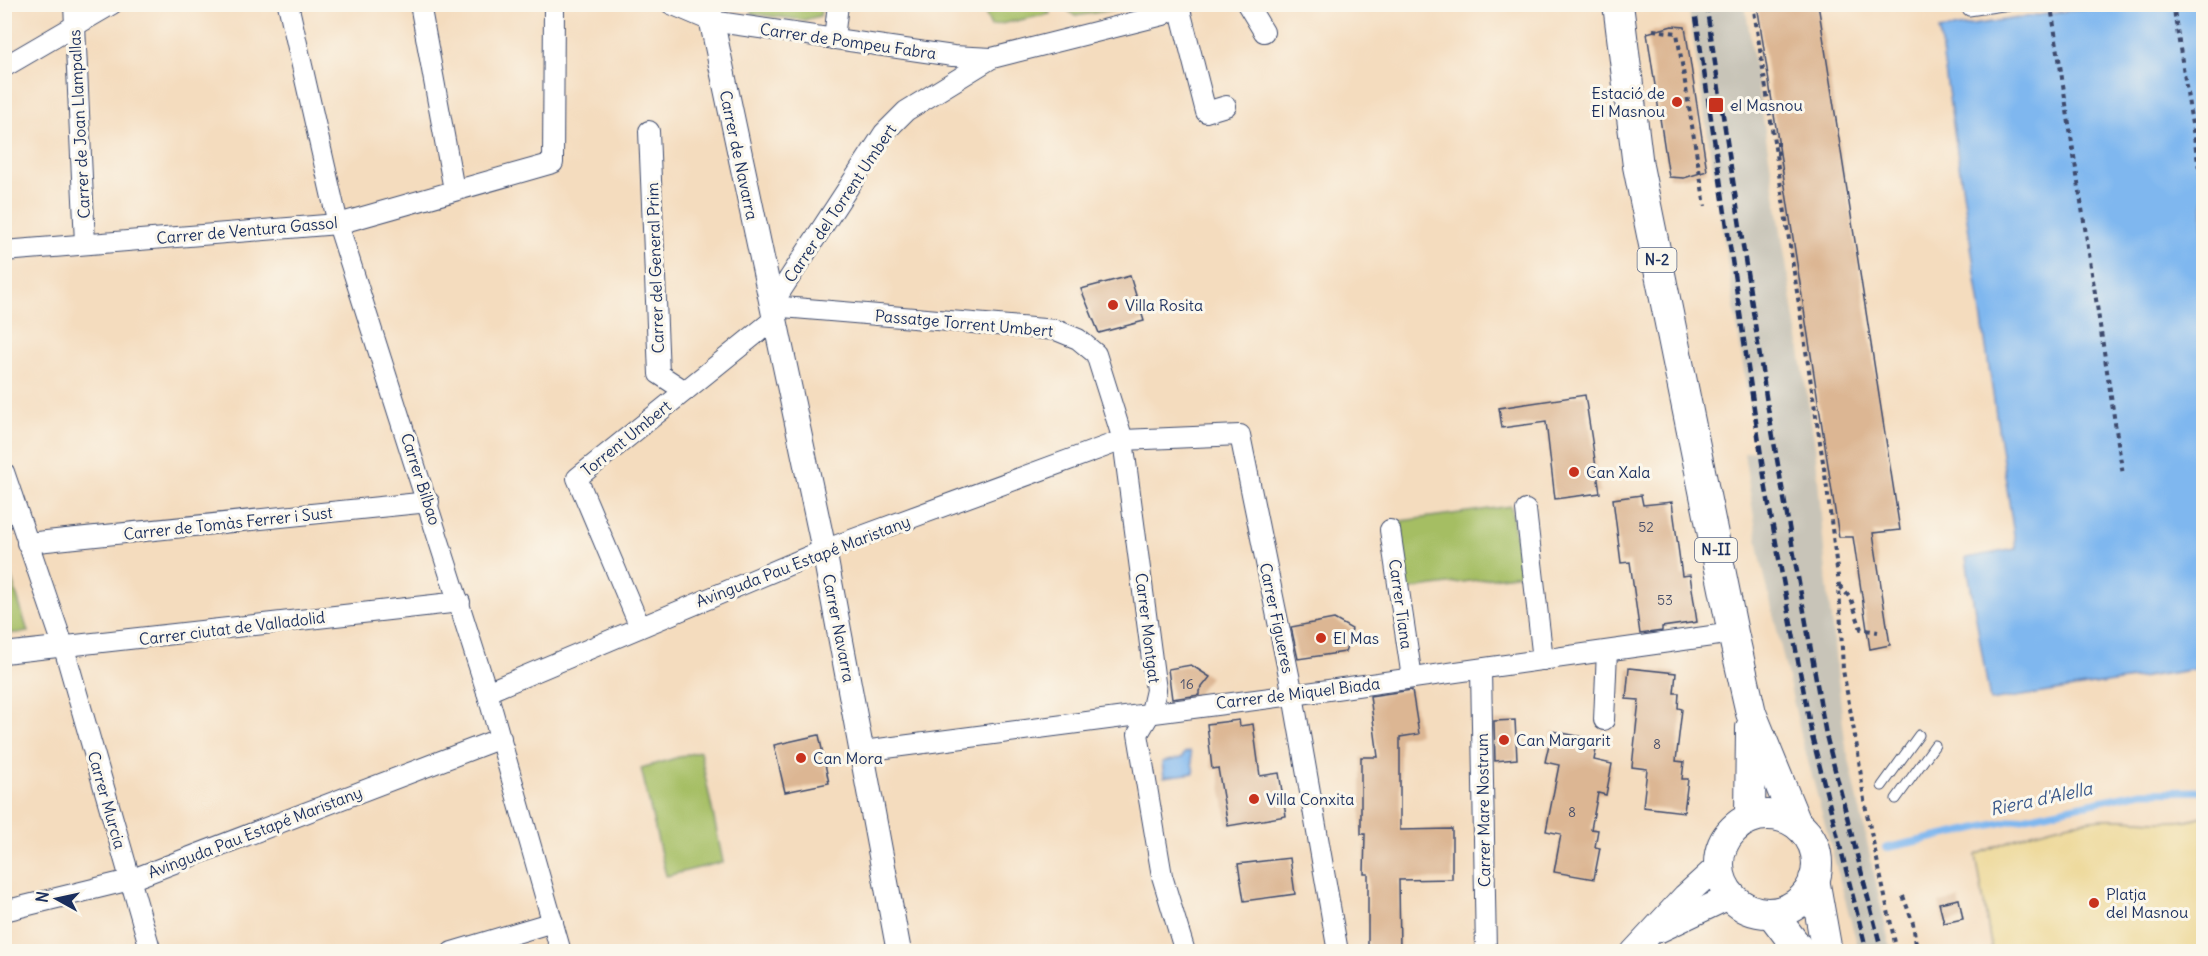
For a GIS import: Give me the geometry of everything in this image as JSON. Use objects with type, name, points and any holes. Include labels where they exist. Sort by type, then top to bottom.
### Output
[{"type":"main road","name":"N-2","points":[[1618,4],[1638,166],[1700,466]]},
{"type":"main road","name":"N-II","points":[[1700,466],[1751,713],[1796,823],[1807,834],[1814,848],[1817,864],[1814,879],[1827,951]]},
{"type":"main road","name":"N-II","points":[[1750,818],[1751,713]]},
{"type":"main road","points":[[1796,823],[1781,816],[1766,814],[1750,818],[1732,829],[1721,847],[1719,865],[1729,897],[1753,910],[1773,915],[1801,951]]},
{"type":"main road","points":[[1773,915],[1799,901],[1814,879]]},
{"type":"street","name":"Carrer de Joan Llampallas","points":[[74,4],[85,243]]},
{"type":"street","points":[[4,67],[112,4]]},
{"type":"street","name":"Carrer Bilbao","points":[[288,4],[338,224],[460,602],[561,951]]},
{"type":"street","points":[[420,4],[454,190]]},
{"type":"street","name":"Carrer de Ventura Gassol","points":[[4,251],[338,224],[553,163],[554,4]]},
{"type":"street","name":"Carrer de Pompeu Fabra","points":[[672,4],[834,39],[953,56],[992,58]]},
{"type":"street","points":[[834,39],[838,4]]},
{"type":"street","points":[[1247,4],[1264,32]]},
{"type":"street","points":[[1172,7],[1206,112],[1226,106]]},
{"type":"street","name":"Carrer del Torrent Umbert","points":[[772,313],[884,134],[906,111],[992,58],[1172,7]]},
{"type":"street","name":"Carrer de Navarra","points":[[709,13],[772,313]]},
{"type":"street","name":"Carrer del General Prim","points":[[649,131],[659,374],[685,391]]},
{"type":"street","name":"Torrent Umbert","points":[[640,627],[577,477],[685,391],[772,313]]},
{"type":"street","name":"Passatge Torrent Umbert","points":[[772,313],[1056,330],[1078,339],[1096,354],[1123,440]]},
{"type":"street","name":"Carrer Navarra","points":[[772,313],[824,550],[899,951]]},
{"type":"street","name":"Carrer Figueres","points":[[1123,440],[1240,435],[1293,695],[1338,951]]},
{"type":"street","name":"Avinguda Pau Estapé Maristany","points":[[487,692],[824,550],[1123,440]]},
{"type":"street","name":"Carrer Montgat","points":[[1123,440],[1156,690],[1151,712],[1138,734],[1162,876],[1185,951]]},
{"type":"street","name":"Carrer Murcia","points":[[4,472],[64,648],[151,951]]},
{"type":"street","name":"Carrer de Tomàs Ferrer i Sust","points":[[27,543],[429,502]]},
{"type":"street","points":[[1526,510],[1543,660]]},
{"type":"street","name":"Carrer Tiana","points":[[1390,530],[1412,678]]},
{"type":"street","name":"Carrer ciutat de Valladolid","points":[[4,653],[460,602]]},
{"type":"street","name":"Carrer de Miquel Biada","points":[[863,751],[1293,695],[1733,633]]},
{"type":"street","points":[[1604,720],[1607,651]]},
{"type":"street","name":"Carrer Mare Nostrum","points":[[1481,669],[1486,951]]},
{"type":"street","name":"Avinguda Pau Estapé Maristany","points":[[4,911],[130,880],[501,738]]},
{"type":"street","points":[[1633,951],[1685,896],[1719,865]]},
{"type":"street","points":[[1650,935],[1729,897]]},
{"type":"street","points":[[452,951],[553,922]]},
{"type":"lane","points":[[1960,4],[1969,11],[2016,4]]},
{"type":"lane","points":[[1882,786],[1919,735]]},
{"type":"lane","points":[[1896,799],[1935,745]]},
{"type":"path","points":[[1753,4],[1827,488],[1839,585],[1843,670],[1864,800],[1897,951]]},
{"type":"path","points":[[2173,4],[2204,200]]},
{"type":"path","points":[[2052,13],[2122,475]]},
{"type":"path","points":[[1653,30],[1677,33],[1705,206]]},
{"type":"path","points":[[1776,153],[1778,153],[1778,142]]},
{"type":"path","points":[[1839,585],[1851,599],[1861,629],[1878,632]]},
{"type":"path","points":[[1903,896],[1913,923],[1917,951]]},
{"type":"shaded area","points":[[1688,5],[1745,5],[1815,445],[1827,584],[1845,741],[1891,951],[1859,951],[1802,739],[1760,556],[1744,453],[1756,450]]},
{"type":"green space","points":[[753,4],[822,5],[820,16],[804,20],[752,14]]},
{"type":"green space","points":[[1048,4],[1050,14],[991,26],[984,11],[989,5]]},
{"type":"green space","points":[[1061,5],[1126,5],[1126,8],[1075,16]]},
{"type":"green space","points":[[1511,506],[1521,574],[1405,590],[1394,522]]},
{"type":"green space","points":[[5,557],[28,632],[5,634]]},
{"type":"green space","points":[[700,751],[723,862],[666,876],[641,768]]},
{"type":"sand","name":"Platja del Masnou","points":[[2203,816],[2203,951],[1992,951],[1976,855],[2021,836],[2069,823],[2102,819],[2178,821]]},
{"type":"water","points":[[2107,5],[2203,5],[2203,668],[1990,701],[1966,558],[2016,549],[1939,30]]},
{"type":"water","points":[[1190,751],[1194,773],[1164,777],[1162,762],[1182,758],[1184,753]]},
{"type":"building","points":[[1757,4],[1818,4],[1900,530],[1873,533],[1890,645],[1870,649],[1853,537],[1839,537]]},
{"type":"building","name":"Estació de El Masnou","points":[[1672,26],[1685,27],[1707,171],[1684,178],[1669,177],[1647,33]]},
{"type":"building","name":"Villa Rosita","points":[[1130,276],[1144,321],[1099,333],[1081,289]]},
{"type":"building","points":[[1585,395],[1600,493],[1555,499],[1546,422],[1502,428],[1499,408]]},
{"type":"building","points":[[1641,495],[1643,505],[1672,502],[1682,576],[1690,575],[1697,622],[1662,627],[1662,631],[1640,634],[1630,562],[1621,563],[1613,499]]},
{"type":"building","name":"El Mas","points":[[1334,619],[1352,629],[1345,652],[1298,659],[1291,627]]},
{"type":"building","points":[[1191,665],[1210,677],[1199,691],[1199,695],[1172,699],[1168,669]]},
{"type":"building","points":[[1629,668],[1676,673],[1674,693],[1679,693],[1678,708],[1682,709],[1676,761],[1684,762],[1682,779],[1688,779],[1684,812],[1643,807],[1647,769],[1632,767],[1639,700],[1626,699]]},
{"type":"building","points":[[1412,690],[1419,734],[1400,737],[1400,830],[1452,829],[1452,879],[1399,880],[1400,951],[1368,951],[1368,874],[1364,874],[1365,834],[1361,834],[1361,757],[1378,757],[1370,696]]},
{"type":"building","points":[[1239,720],[1240,726],[1253,724],[1260,776],[1279,773],[1286,816],[1228,826],[1218,768],[1212,769],[1207,724]]},
{"type":"building","name":"Can Margarit","points":[[1515,720],[1517,759],[1495,761],[1494,721]]},
{"type":"building","points":[[1552,731],[1598,740],[1594,760],[1612,764],[1606,795],[1598,793],[1591,829],[1598,830],[1595,847],[1600,848],[1594,879],[1554,872],[1561,834],[1546,831],[1559,765],[1545,762]]},
{"type":"building","name":"Can Mora","points":[[819,735],[829,783],[785,792],[774,745]]},
{"type":"building","points":[[1290,858],[1295,894],[1244,901],[1238,864]]},
{"type":"building","points":[[1959,899],[1963,919],[1944,923],[1939,903]]},
{"type":"waterway","name":"Riera d'Alella","points":[[1886,848],[2141,792],[2204,791]]},
{"type":"railway","points":[[1694,4],[1766,489],[1812,736],[1867,952]]},
{"type":"railway","points":[[1706,4],[1767,403],[1826,735],[1882,952]]},
{"type":"place","name":"Estació de El Masnou","points":[[1677,102]]},
{"type":"place","name":"el Masnou","points":[[1716,105]]},
{"type":"place","name":"Villa Rosita","points":[[1113,305]]},
{"type":"place","name":"Can Xala","points":[[1574,472]]},
{"type":"place","name":"El Mas","points":[[1321,638]]},
{"type":"place","name":"Can Margarit","points":[[1504,740]]},
{"type":"place","name":"Can Mora","points":[[801,758]]},
{"type":"place","name":"Villa Conxita","points":[[1254,799]]},
{"type":"place","name":"Platja del Masnou","points":[[2094,903]]}]
